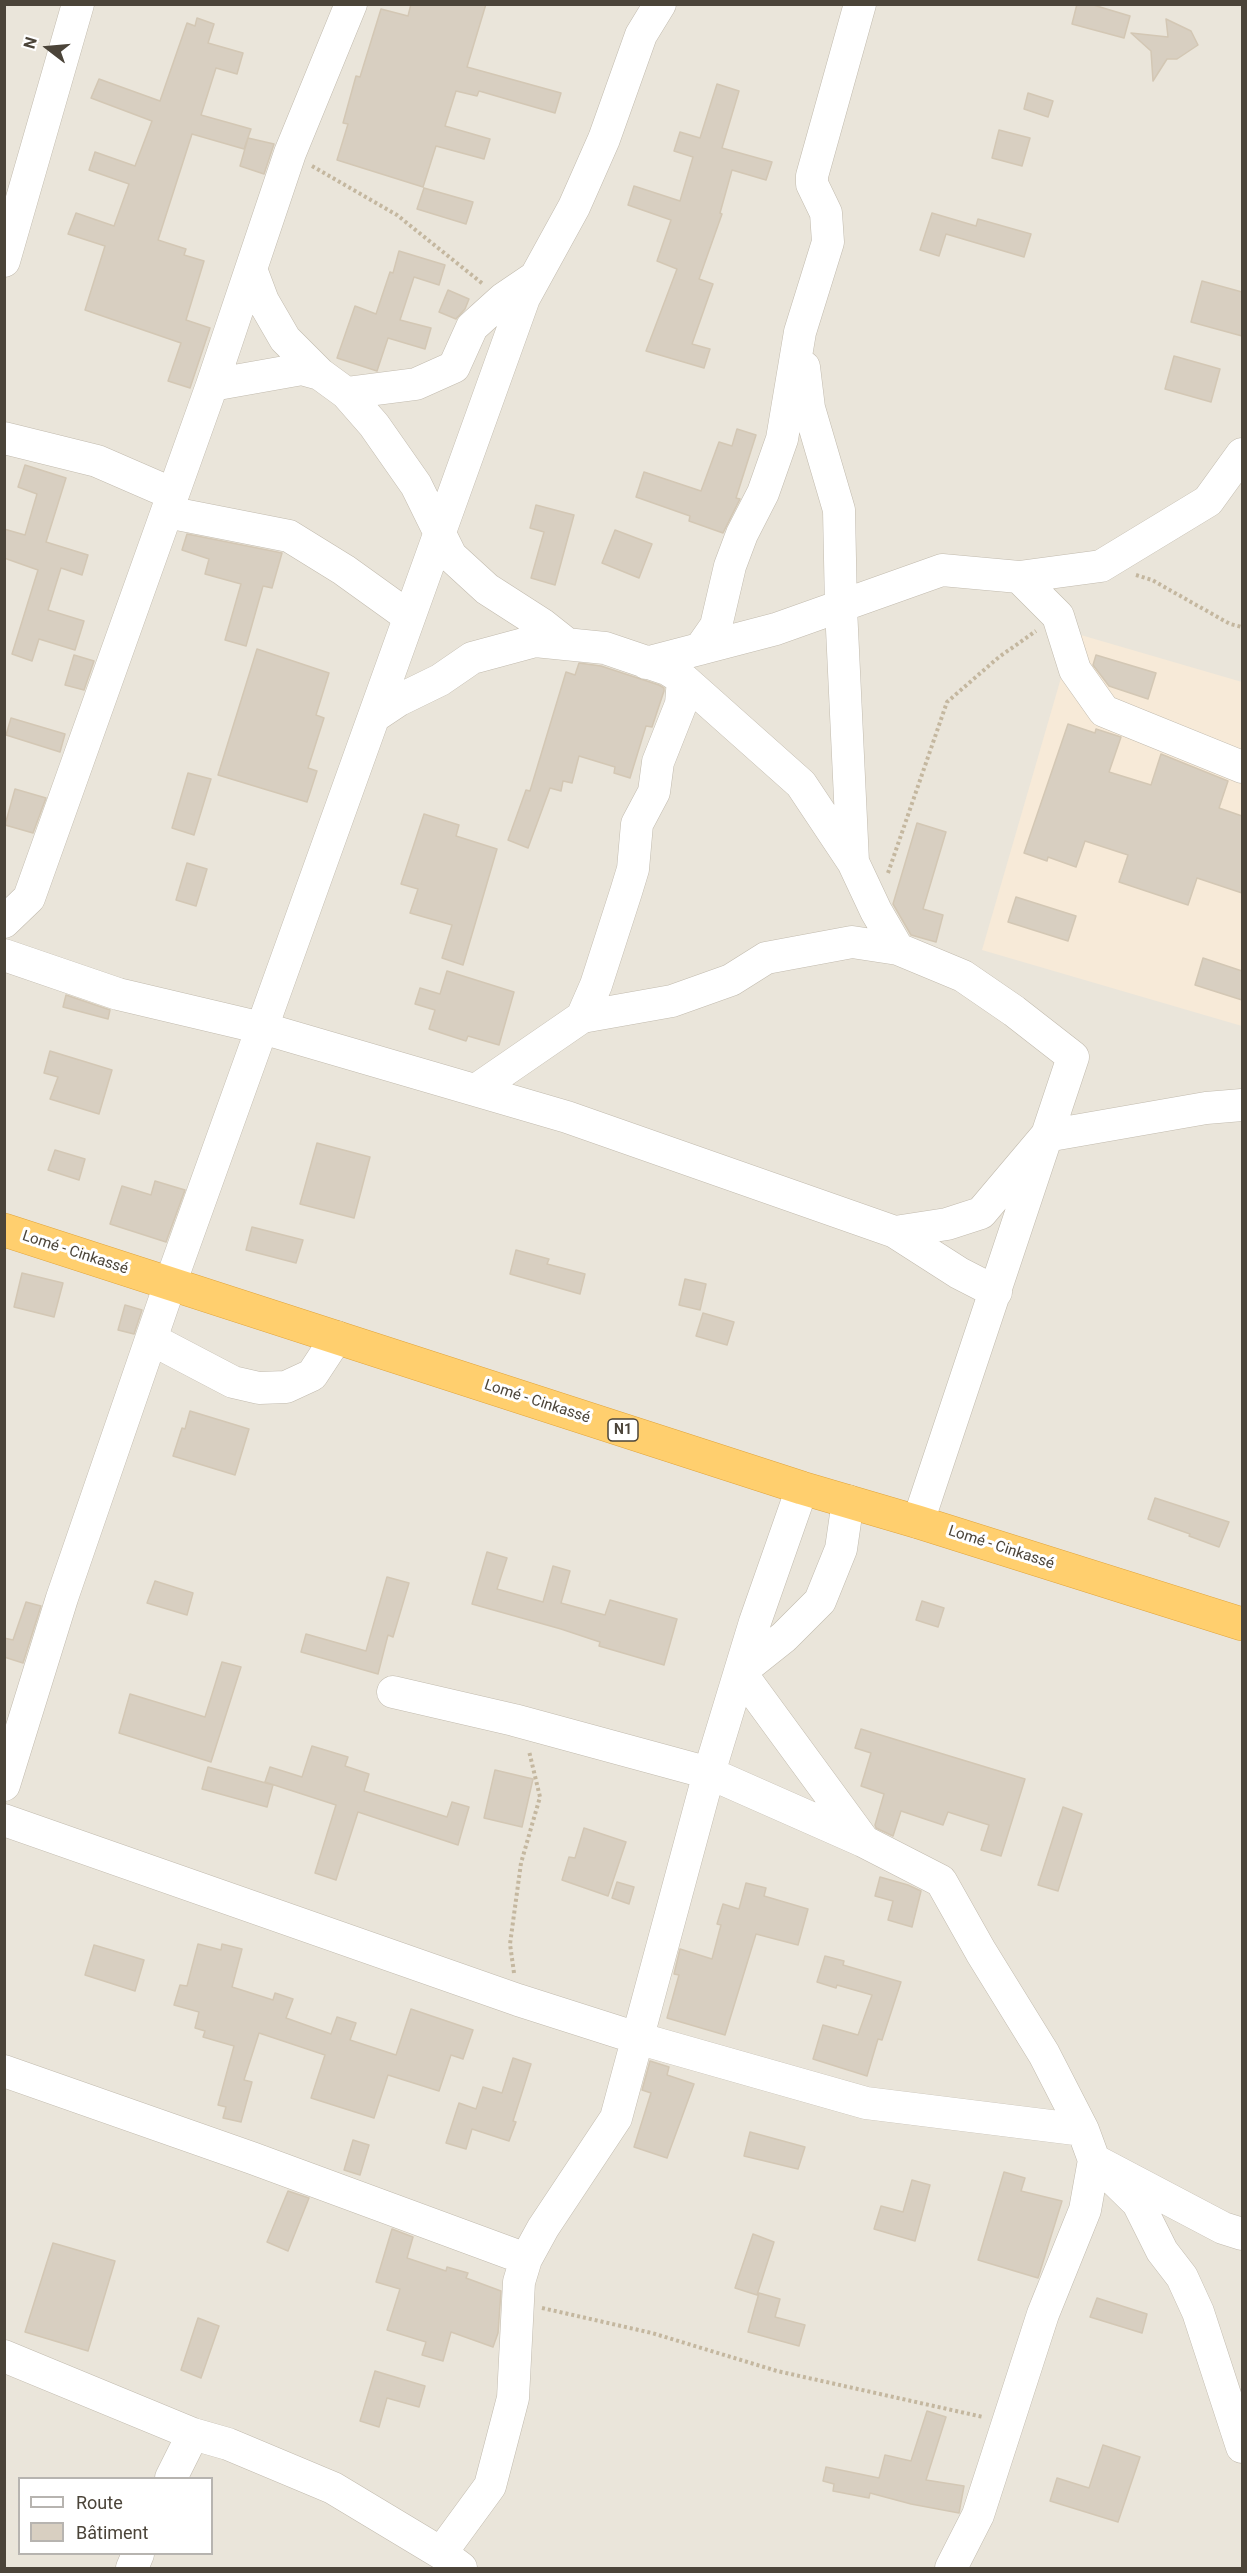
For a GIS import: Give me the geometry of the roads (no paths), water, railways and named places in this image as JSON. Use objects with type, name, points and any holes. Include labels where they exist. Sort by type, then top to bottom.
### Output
[{"type":"highway","name":"Lomé - Cinkassé","points":[[4,1230],[802,1488],[1242,1624]]},
{"type":"street","points":[[6,248],[78,4]]},
{"type":"street","points":[[4,922],[29,898],[212,385],[290,153],[351,4]]},
{"type":"street","points":[[4,1785],[62,1598],[170,1284],[375,716],[439,529],[524,298],[574,207],[604,139],[641,35],[660,4]]},
{"type":"street","points":[[700,649],[716,626],[730,566],[742,534],[763,493],[782,439],[800,332],[828,242],[826,213],[812,184],[812,176],[860,4]]},
{"type":"street","points":[[251,269],[262,301],[285,339],[320,374],[346,393],[374,425],[416,485],[452,556],[467,573],[567,644]]},
{"type":"street","points":[[346,393],[416,384],[454,367],[472,327],[503,298],[534,278]]},
{"type":"street","points":[[800,332],[809,408],[839,510],[841,608],[853,862]]},
{"type":"street","points":[[212,385],[302,369],[320,374]]},
{"type":"street","points":[[4,438],[97,461],[170,503],[289,536],[344,570],[408,616]]},
{"type":"street","points":[[646,663],[776,629],[841,608],[942,570],[1019,577],[1101,566],[1208,501],[1242,454]]},
{"type":"street","points":[[1019,577],[1058,616],[1075,670],[1104,711],[1242,767]]},
{"type":"street","points":[[375,716],[399,700],[440,680],[471,658],[535,641],[605,648],[667,669],[683,679],[801,784],[853,862],[876,911],[898,949]]},
{"type":"street","points":[[582,1017],[596,985],[626,892],[633,868],[637,825],[654,792],[658,762],[681,704],[683,679]]},
{"type":"street","points":[[476,1090],[582,1017],[672,1001],[731,980],[766,958],[803,949],[852,942],[898,949],[963,976],[1014,1011],[1073,1057],[918,1522]]},
{"type":"street","points":[[4,955],[118,994],[262,1028],[567,1117],[895,1232],[959,1273],[996,1292]]},
{"type":"street","points":[[895,1232],[947,1224],[981,1213],[1046,1136],[1206,1108],[1242,1105]]},
{"type":"street","points":[[151,1339],[233,1382],[259,1388],[286,1387],[312,1375],[337,1337]]},
{"type":"street","points":[[4,2356],[193,2434],[228,2444],[333,2488],[451,2561],[490,2486],[513,2398],[519,2282],[526,2259],[543,2228],[616,2118],[709,1773],[740,1672],[802,1488]]},
{"type":"street","points":[[740,1672],[784,1637],[820,1601],[840,1549],[848,1502]]},
{"type":"street","points":[[740,1672],[863,1841]]},
{"type":"street","points":[[393,1692],[514,1720],[709,1773],[863,1841],[941,1881],[981,1952],[1044,2054],[1083,2130],[1094,2160],[1138,2203],[1162,2251],[1182,2277],[1198,2312],[1242,2447]]},
{"type":"street","points":[[4,1820],[518,2000],[637,2038],[866,2103],[1083,2130]]},
{"type":"street","points":[[4,2071],[252,2158],[526,2259]]},
{"type":"street","points":[[1094,2160],[1213,2223],[1242,2234]]},
{"type":"street","points":[[951,2568],[978,2515],[1043,2314],[1085,2210],[1094,2160]]},
{"type":"street","points":[[172,2477],[193,2434]]}]
